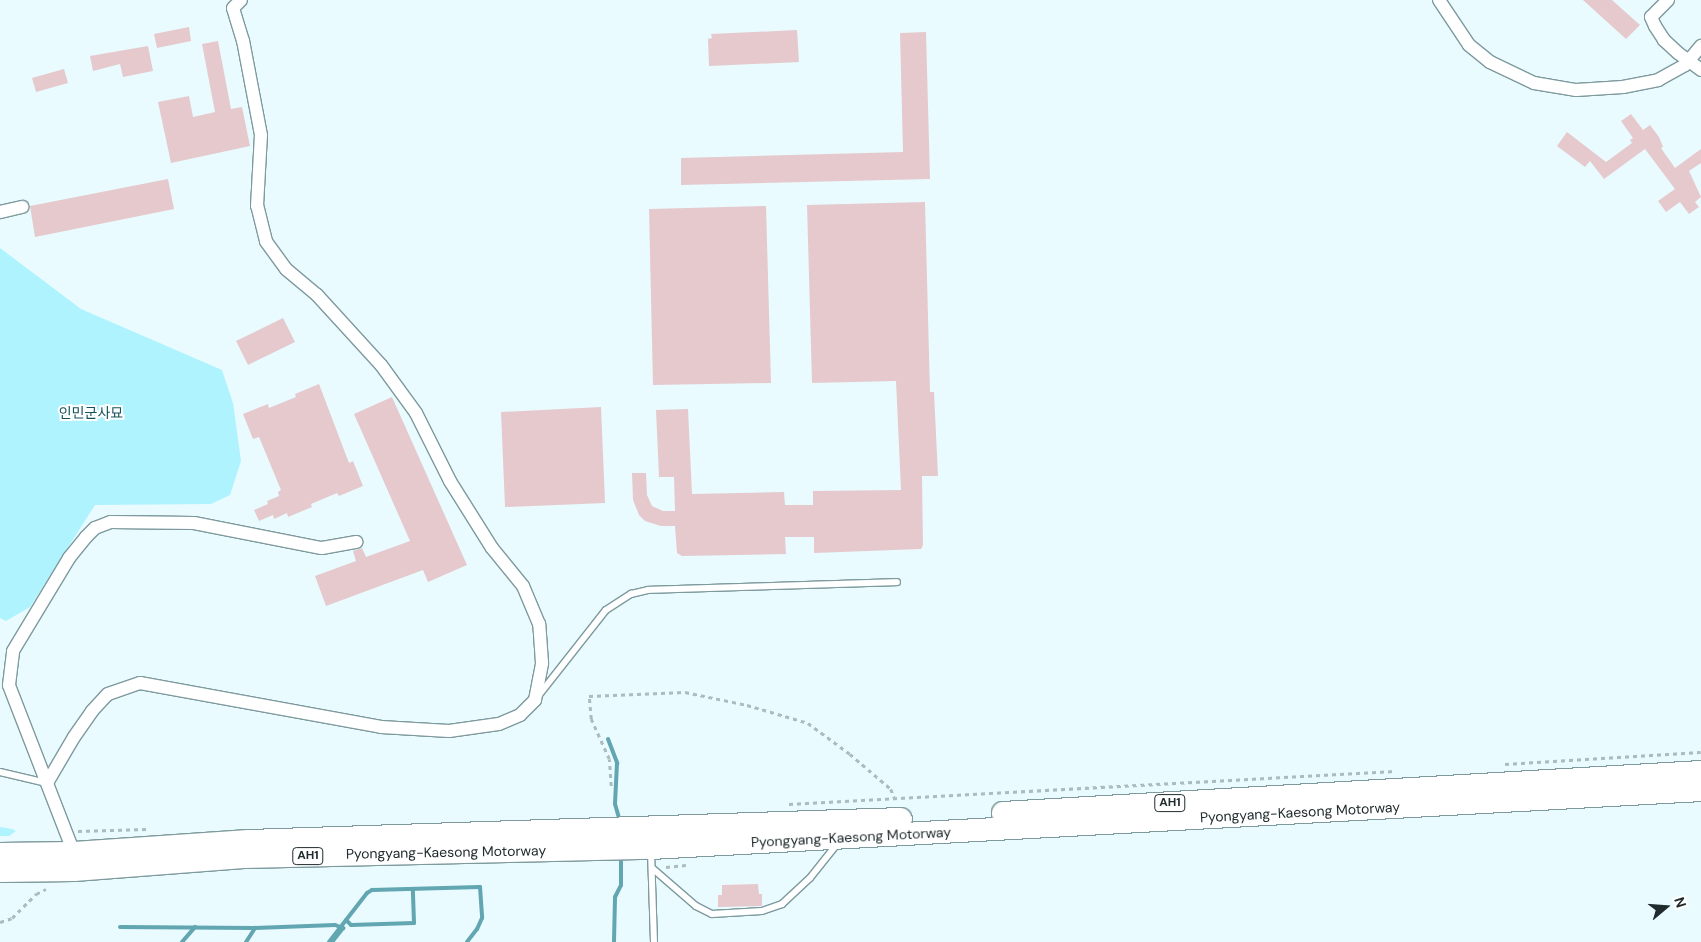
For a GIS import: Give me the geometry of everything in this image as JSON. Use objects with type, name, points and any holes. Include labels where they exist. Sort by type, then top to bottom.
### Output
[{"type":"highway","name":"Pyongyang-Kaesong Motorway","points":[[646,848],[905,818],[1701,772]]},
{"type":"highway","name":"Pyongyang-Kaesong Motorway","points":[[0,854],[74,853],[250,841],[616,839],[646,848],[1701,790]]},
{"type":"highway","name":"Pyongyang-Kaesong Motorway","points":[[0,872],[74,870],[244,857],[616,839]]},
{"type":"street","points":[[47,783],[74,737],[102,700],[108,694],[123,687],[140,683],[381,727],[449,731],[500,724],[520,715],[535,700],[542,663],[539,624],[523,586],[492,548],[450,480],[416,413],[381,365],[318,295],[286,269],[266,240],[257,206],[260,135],[243,41],[233,8],[242,0]]},
{"type":"street","points":[[1439,0],[1469,45],[1490,62],[1534,83],[1576,90],[1623,87],[1658,80],[1689,60],[1701,46]]},
{"type":"street","points":[[1668,0],[1651,16],[1664,40],[1701,70]]},
{"type":"street","points":[[0,212],[22,207]]},
{"type":"street","points":[[74,853],[9,685],[14,651],[69,558],[95,528],[111,522],[194,522],[322,548],[356,542]]},
{"type":"lane","points":[[535,700],[606,610],[632,594],[648,590],[897,582]]},
{"type":"lane","points":[[0,772],[47,783]]},
{"type":"lane","points":[[646,848],[696,906],[712,914],[762,911],[782,904],[810,878],[843,837]]},
{"type":"lane","points":[[646,848],[654,942]]},
{"type":"path","points":[[611,786],[609,759],[591,719],[589,696],[685,692],[747,705],[808,723],[850,754],[891,789],[894,797],[1396,771]]},
{"type":"path","points":[[1504,764],[1701,752]]},
{"type":"path","points":[[0,922],[12,918],[36,894],[48,887]]},
{"type":"green space","name":"인민군사묘","points":[[0,248],[81,309],[222,370],[233,403],[241,461],[230,495],[211,504],[95,505],[30,607],[6,621],[0,618]]},
{"type":"green space","points":[[0,827],[16,831],[9,836],[0,836]]},
{"type":"building","points":[[1583,0],[1612,0],[1640,25],[1626,39]]},
{"type":"building","points":[[189,27],[191,41],[157,48],[154,34]]},
{"type":"building","points":[[797,30],[799,62],[709,66],[708,39],[712,38],[711,34]]},
{"type":"building","points":[[926,32],[930,179],[681,185],[681,158],[903,152],[900,33]]},
{"type":"building","points":[[218,41],[231,109],[242,107],[250,146],[171,163],[158,102],[189,96],[193,117],[215,112],[202,44]]},
{"type":"building","points":[[148,46],[153,71],[123,77],[120,64],[93,71],[90,56]]},
{"type":"building","points":[[64,69],[68,83],[36,92],[32,78]]},
{"type":"building","points":[[1631,114],[1643,130],[1650,125],[1659,137],[1663,147],[1661,148],[1675,168],[1701,149],[1701,163],[1689,171],[1701,197],[1695,202],[1699,207],[1689,214],[1680,202],[1666,212],[1658,201],[1675,189],[1645,149],[1604,179],[1590,161],[1585,167],[1557,146],[1567,132],[1606,162],[1632,143],[1630,140],[1633,138],[1621,121]]},
{"type":"building","points":[[168,179],[174,209],[35,237],[30,206]]},
{"type":"building","points":[[925,202],[930,392],[934,392],[938,476],[922,476],[923,545],[921,549],[814,553],[814,537],[785,537],[786,554],[682,556],[677,553],[675,526],[661,526],[645,521],[639,515],[633,500],[632,473],[646,473],[647,495],[652,506],[663,511],[675,511],[674,477],[659,477],[656,410],[688,409],[692,494],[784,492],[785,505],[813,505],[813,491],[901,490],[896,381],[812,383],[807,205]]},
{"type":"building","points":[[766,206],[771,383],[653,385],[649,209]]},
{"type":"building","points":[[283,318],[295,342],[248,365],[236,341]]},
{"type":"building","points":[[319,384],[349,463],[353,461],[363,486],[339,496],[337,493],[311,504],[312,507],[288,517],[287,513],[274,519],[273,515],[259,521],[254,510],[268,504],[267,501],[279,496],[278,492],[281,490],[259,437],[253,439],[243,414],[268,404],[269,408],[296,397],[295,394]]},
{"type":"building","points":[[392,397],[467,565],[428,582],[423,570],[326,606],[315,576],[356,561],[353,551],[362,548],[366,557],[410,541],[354,414]]},
{"type":"building","points":[[601,407],[605,503],[505,507],[501,412]]},
{"type":"building","points":[[758,884],[759,894],[762,894],[762,906],[718,907],[718,895],[722,895],[722,885]]},
{"type":"waterway","points":[[608,739],[617,763],[615,804],[620,822]]},
{"type":"waterway","points":[[614,942],[615,897],[621,885],[621,856]]},
{"type":"waterway","points":[[329,942],[367,893],[372,890],[480,887],[482,918],[477,929],[467,942]]},
{"type":"waterway","points":[[346,920],[351,925],[414,923],[413,889]]},
{"type":"waterway","points":[[120,927],[255,928],[335,925],[343,928],[332,942]]},
{"type":"waterway","points":[[182,942],[195,927]]},
{"type":"waterway","points":[[246,942],[255,928]]}]
